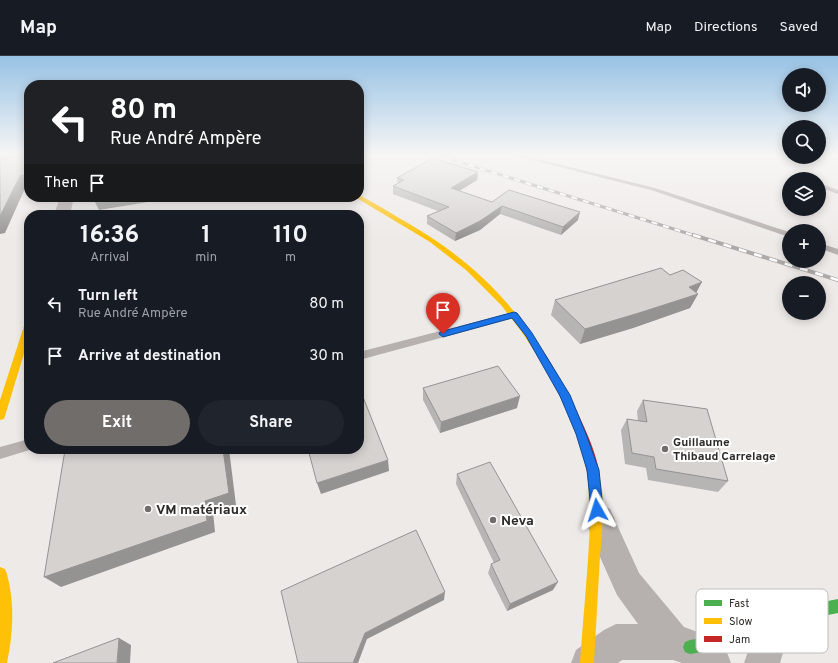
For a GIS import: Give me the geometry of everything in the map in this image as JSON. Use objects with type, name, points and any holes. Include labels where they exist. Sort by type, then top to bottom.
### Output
[{"type":"street","points":[[364,201],[452,255],[474,274],[514,315],[529,335],[565,395],[581,434],[593,470],[597,510],[588,663]]},
{"type":"street","points":[[0,416],[24,340]]},
{"type":"street","points":[[597,510],[611,548],[628,584],[692,651]]},
{"type":"street","points":[[0,574],[6,591],[7,609],[6,638],[0,663]]},
{"type":"street","points":[[828,608],[838,606]]},
{"type":"street","points":[[588,663],[616,642],[692,651]]},
{"type":"street","points":[[762,663],[765,653]]},
{"type":"lane","points":[[626,182],[653,189],[782,233]]},
{"type":"lane","points":[[826,188],[838,192]]},
{"type":"lane","points":[[826,248],[838,252]]},
{"type":"lane","points":[[364,355],[514,315]]},
{"type":"lane","points":[[0,453],[24,446]]},
{"type":"building","points":[[0,182],[17,182],[0,216]]},
{"type":"building","points":[[400,182],[461,182],[451,188],[492,202],[509,190],[580,212],[563,227],[502,206],[480,221],[456,233],[427,216],[449,207],[393,186]]},
{"type":"building","points":[[661,268],[670,275],[683,270],[702,282],[689,287],[698,294],[585,329],[555,300]]},
{"type":"building","points":[[498,366],[520,396],[441,422],[423,388]]},
{"type":"building","points":[[364,400],[388,460],[317,483],[309,454],[364,454]]},
{"type":"building","name":"Guillaume Thibaud Carrelage","points":[[643,400],[707,409],[728,481],[656,469],[654,457],[632,453],[627,419],[647,422]]},
{"type":"building","name":"VM matériaux","points":[[64,454],[224,454],[229,493],[205,501],[207,521],[44,577]]},
{"type":"building","name":"Neva","points":[[490,462],[558,582],[510,604],[491,564],[500,560],[457,474]]},
{"type":"building","points":[[416,530],[445,592],[365,633],[353,663],[298,663],[281,591]]},
{"type":"building","points":[[119,638],[117,663],[53,663]]},
{"type":"railway","points":[[525,182],[696,236]]},
{"type":"railway","points":[[693,235],[838,280]]},
{"type":"traffic: fast","points":[[828,608],[838,606]]},
{"type":"traffic: fast","points":[[690,647],[696,646]]},
{"type":"traffic: slow","points":[[364,200],[421,233],[445,249],[469,268],[504,303],[542,356]]},
{"type":"traffic: slow","points":[[0,416],[24,339]]},
{"type":"traffic: slow","points":[[587,663],[596,526],[594,477]]},
{"type":"traffic: slow","points":[[0,574],[6,607],[4,640],[0,663]]},
{"type":"traffic: jam","points":[[542,356],[574,414],[591,462],[594,477]]},
{"type":"place","name":"Guillaume Thibaud Carrelage","points":[[665,449]]},
{"type":"place","name":"VM matériaux","points":[[148,509]]},
{"type":"place","name":"Neva","points":[[493,520]]},
{"type":"route","points":[[443,334],[514,315],[547,363],[565,395],[581,434],[593,470],[597,510]]}]
